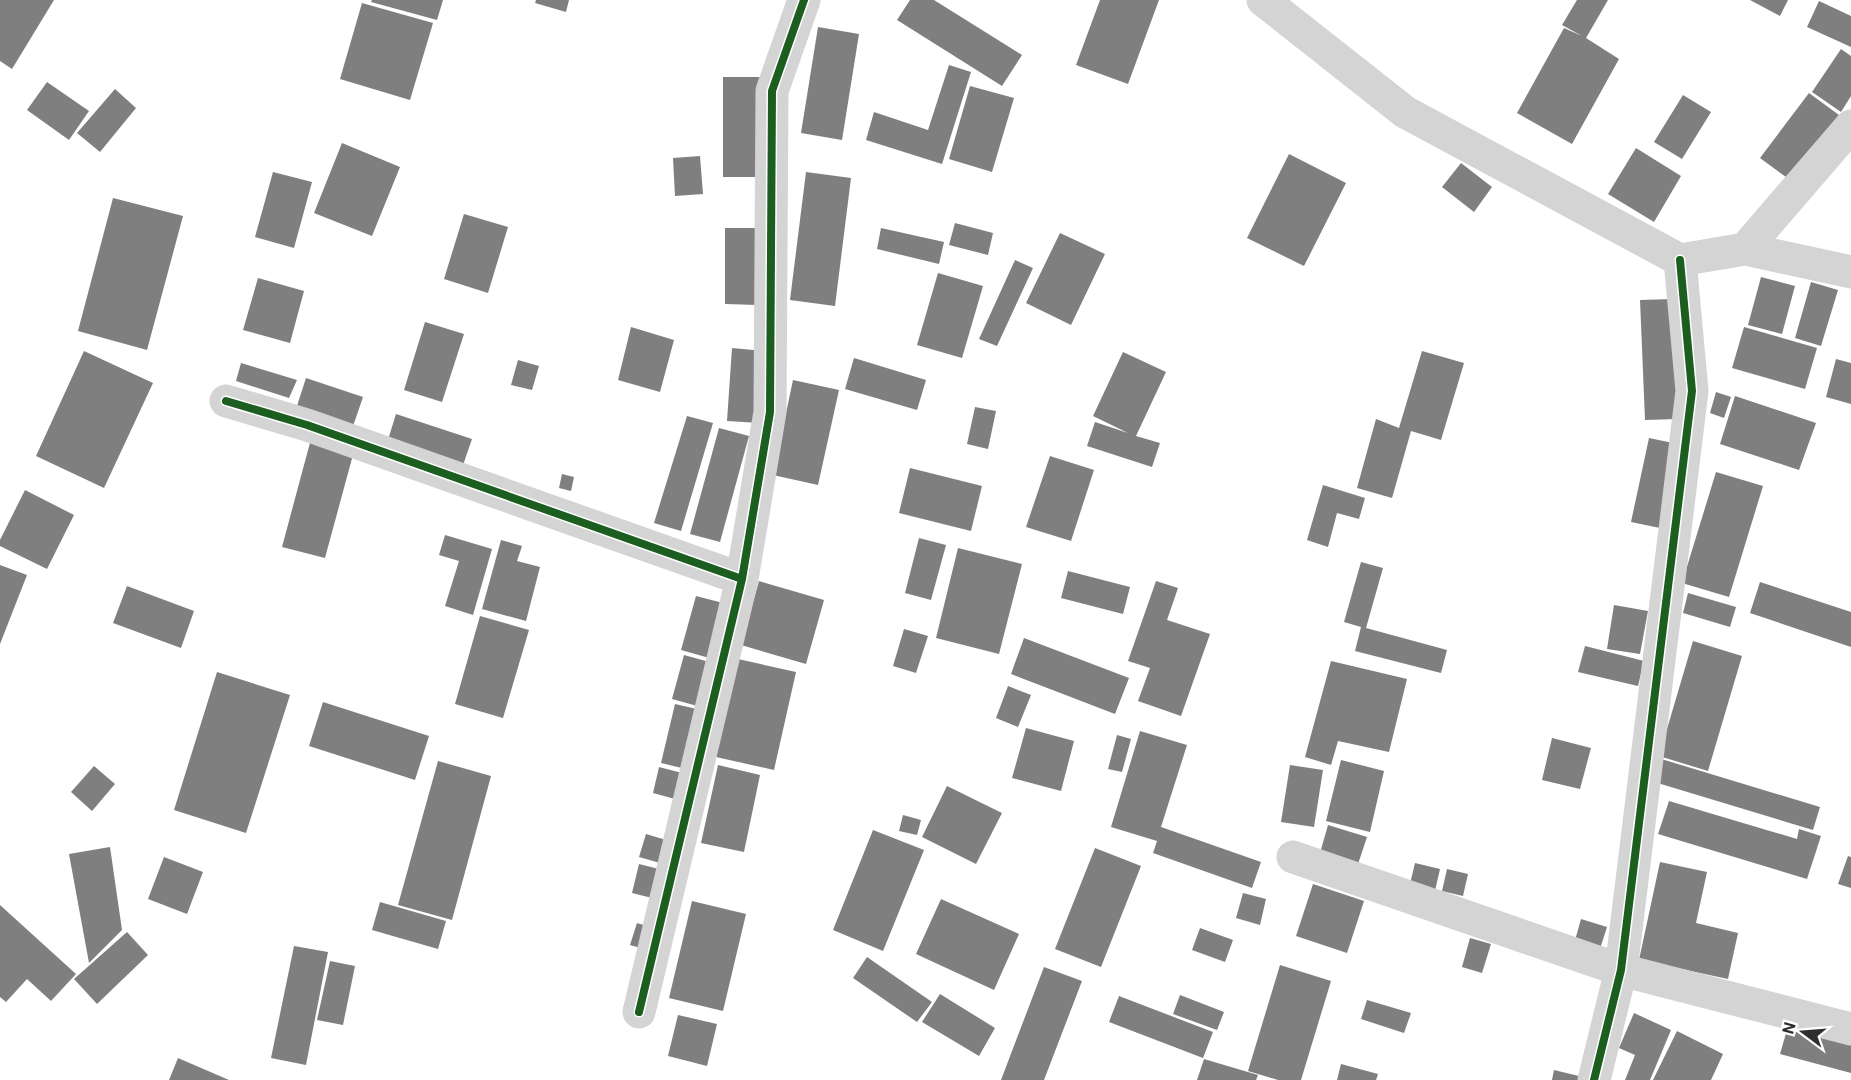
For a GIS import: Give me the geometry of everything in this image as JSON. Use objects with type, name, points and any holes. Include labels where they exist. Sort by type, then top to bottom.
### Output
[{"type":"street","points":[[639,1012],[742,579],[770,412],[772,91],[804,0]]},
{"type":"street","points":[[1263,0],[1405,112],[1680,260],[1745,249],[1851,272]]},
{"type":"street","points":[[1745,249],[1851,126]]},
{"type":"street","points":[[1594,1080],[1621,970],[1692,391],[1680,260]]},
{"type":"street","points":[[226,401],[307,425],[742,579]]},
{"type":"street","points":[[1293,857],[1621,970],[1851,1029]]},
{"type":"building","points":[[0,0],[54,0],[12,69],[0,61]]},
{"type":"building","points":[[372,0],[443,0],[437,20],[371,2]]},
{"type":"building","points":[[536,0],[569,0],[566,12],[535,3]]},
{"type":"building","points":[[910,0],[934,0],[1022,55],[1002,86],[897,20]]},
{"type":"building","points":[[1100,0],[1159,0],[1128,84],[1076,65]]},
{"type":"building","points":[[1577,0],[1608,0],[1586,38],[1619,59],[1572,144],[1517,113],[1564,28],[1582,36],[1562,25]]},
{"type":"building","points":[[1750,0],[1788,0],[1780,16]]},
{"type":"building","points":[[1819,1],[1851,16],[1851,47],[1807,27]]},
{"type":"building","points":[[362,3],[433,23],[410,100],[340,79]]},
{"type":"building","points":[[818,27],[859,34],[842,140],[801,133]]},
{"type":"building","points":[[1841,49],[1851,56],[1851,96],[1841,112],[1812,92]]},
{"type":"building","points":[[949,65],[971,72],[942,164],[866,140],[874,112],[928,130]]},
{"type":"building","points":[[723,77],[761,77],[762,177],[723,177]]},
{"type":"building","points":[[47,82],[89,111],[69,140],[27,110]]},
{"type":"building","points":[[970,86],[1014,98],[992,172],[949,159]]},
{"type":"building","points":[[115,89],[136,108],[100,152],[77,133]]},
{"type":"building","points":[[1809,93],[1839,115],[1790,180],[1760,158]]},
{"type":"building","points":[[1683,95],[1711,112],[1682,159],[1654,142]]},
{"type":"building","points":[[342,143],[400,167],[372,236],[314,213]]},
{"type":"building","points":[[1636,148],[1681,176],[1654,222],[1608,194]]},
{"type":"building","points":[[1289,154],[1346,183],[1304,266],[1247,238]]},
{"type":"building","points":[[700,156],[703,194],[675,196],[673,158]]},
{"type":"building","points":[[1461,163],[1492,187],[1474,212],[1442,187]]},
{"type":"building","points":[[273,172],[312,182],[294,248],[255,237]]},
{"type":"building","points":[[806,172],[851,178],[835,306],[790,300]]},
{"type":"building","points":[[113,198],[183,216],[147,350],[78,331]]},
{"type":"building","points":[[464,214],[508,227],[488,293],[444,279]]},
{"type":"building","points":[[955,223],[993,233],[988,255],[949,245]]},
{"type":"building","points":[[725,228],[757,228],[757,305],[725,304]]},
{"type":"building","points":[[881,228],[944,242],[939,264],[877,249]]},
{"type":"building","points":[[1060,233],[1105,254],[1071,325],[1026,303]]},
{"type":"building","points":[[1015,260],[1033,268],[997,346],[979,339]]},
{"type":"building","points":[[938,273],[983,286],[962,358],[917,345]]},
{"type":"building","points":[[1761,277],[1795,286],[1782,334],[1748,325]]},
{"type":"building","points":[[258,278],[304,291],[290,343],[243,330]]},
{"type":"building","points":[[1811,282],[1838,290],[1821,346],[1795,338]]},
{"type":"building","points":[[1673,299],[1678,419],[1645,420],[1640,300]]},
{"type":"building","points":[[425,322],[464,334],[442,402],[404,390]]},
{"type":"building","points":[[631,327],[674,340],[660,392],[618,380]]},
{"type":"building","points":[[1744,327],[1817,348],[1805,389],[1732,368]]},
{"type":"building","points":[[732,348],[764,351],[759,423],[727,421]]},
{"type":"building","points":[[84,351],[153,383],[104,488],[36,456]]},
{"type":"building","points":[[1422,351],[1464,363],[1441,440],[1411,431],[1392,498],[1357,488],[1376,419],[1399,428]]},
{"type":"building","points":[[1123,352],[1166,372],[1136,436],[1160,443],[1152,467],[1087,446],[1095,422],[1128,433],[1093,416]]},
{"type":"building","points":[[854,358],[926,380],[917,410],[845,389]]},
{"type":"building","points":[[1836,359],[1851,363],[1851,404],[1826,397]]},
{"type":"building","points":[[518,360],[539,366],[532,390],[511,385]]},
{"type":"building","points":[[241,363],[297,380],[289,398],[236,381]]},
{"type":"building","points":[[306,378],[363,397],[352,429],[296,409]]},
{"type":"building","points":[[793,380],[839,390],[818,485],[773,475]]},
{"type":"building","points":[[1716,392],[1731,397],[1724,418],[1710,413]]},
{"type":"building","points":[[1735,396],[1816,423],[1799,470],[1720,444]]},
{"type":"building","points":[[975,407],[996,411],[988,449],[967,444]]},
{"type":"building","points":[[396,414],[472,439],[462,468],[387,443]]},
{"type":"building","points":[[687,416],[713,423],[681,531],[654,523]]},
{"type":"building","points":[[719,428],[749,436],[720,542],[690,534]]},
{"type":"building","points":[[1649,438],[1678,444],[1660,528],[1631,522]]},
{"type":"building","points":[[311,439],[354,451],[325,558],[282,547]]},
{"type":"building","points":[[1050,456],[1094,470],[1071,541],[1026,527]]},
{"type":"building","points":[[910,468],[982,486],[971,531],[899,513]]},
{"type":"building","points":[[1716,472],[1763,486],[1729,597],[1682,583]]},
{"type":"building","points":[[562,474],[574,477],[571,491],[559,488]]},
{"type":"building","points":[[1323,485],[1365,498],[1359,519],[1337,513],[1328,547],[1307,540]]},
{"type":"building","points":[[25,490],[74,515],[47,569],[0,546],[0,540]]},
{"type":"building","points":[[445,535],[492,549],[473,615],[445,606],[459,561],[439,555]]},
{"type":"building","points":[[919,538],[946,545],[931,600],[905,593]]},
{"type":"building","points":[[501,540],[522,546],[517,561],[540,567],[526,621],[482,609]]},
{"type":"building","points":[[958,548],[1022,564],[999,654],[936,638]]},
{"type":"building","points":[[1361,562],[1383,568],[1366,628],[1447,650],[1441,673],[1355,651],[1361,627],[1344,622]]},
{"type":"building","points":[[0,565],[27,575],[0,644]]},
{"type":"building","points":[[1068,571],[1130,587],[1123,614],[1061,598]]},
{"type":"building","points":[[759,581],[824,600],[806,664],[741,645]]},
{"type":"building","points":[[1156,581],[1178,588],[1167,620],[1210,634],[1181,716],[1138,701],[1150,668],[1128,661]]},
{"type":"building","points":[[1760,582],[1851,612],[1851,647],[1750,613]]},
{"type":"building","points":[[127,586],[194,611],[181,648],[113,623]]},
{"type":"building","points":[[1688,593],[1736,607],[1730,627],[1683,613]]},
{"type":"building","points":[[696,596],[727,604],[713,659],[681,650]]},
{"type":"building","points":[[1614,605],[1648,611],[1640,654],[1607,649]]},
{"type":"building","points":[[480,616],[529,630],[503,718],[455,704]]},
{"type":"building","points":[[904,629],[928,636],[916,673],[893,666]]},
{"type":"building","points":[[1024,638],[1129,678],[1115,714],[1011,674]]},
{"type":"building","points":[[1693,641],[1742,656],[1708,771],[1659,756]]},
{"type":"building","points":[[1585,646],[1644,661],[1638,686],[1578,672]]},
{"type":"building","points":[[684,655],[713,663],[701,707],[672,699]]},
{"type":"building","points":[[738,659],[796,672],[774,770],[716,757]]},
{"type":"building","points":[[1331,661],[1407,679],[1389,752],[1338,741],[1331,765],[1305,757]]},
{"type":"building","points":[[217,672],[290,695],[246,833],[174,810]]},
{"type":"building","points":[[1008,686],[1031,695],[1018,727],[996,718]]},
{"type":"building","points":[[323,702],[429,736],[415,780],[309,746]]},
{"type":"building","points":[[675,704],[701,710],[686,769],[661,763]]},
{"type":"building","points":[[1026,728],[1074,741],[1061,791],[1012,778]]},
{"type":"building","points":[[1140,731],[1187,745],[1161,827],[1261,862],[1252,888],[1153,853],[1157,841],[1111,827]]},
{"type":"building","points":[[1117,735],[1131,739],[1122,772],[1108,769]]},
{"type":"building","points":[[1552,738],[1591,748],[1580,789],[1542,780]]},
{"type":"building","points":[[1658,758],[1820,807],[1813,830],[1651,781]]},
{"type":"building","points":[[1341,760],[1384,771],[1370,832],[1326,821]]},
{"type":"building","points":[[438,761],[491,776],[452,920],[398,905]]},
{"type":"building","points":[[718,765],[760,775],[744,852],[701,843]]},
{"type":"building","points":[[1290,765],[1323,770],[1314,827],[1281,822]]},
{"type":"building","points":[[94,766],[115,784],[92,811],[71,792]]},
{"type":"building","points":[[659,767],[682,773],[675,799],[653,793]]},
{"type":"building","points":[[947,786],[1002,813],[976,864],[922,837]]},
{"type":"building","points":[[1669,801],[1797,839],[1799,829],[1821,836],[1807,879],[1658,834]]},
{"type":"building","points":[[903,815],[921,820],[917,835],[899,831]]},
{"type":"building","points":[[1328,825],[1367,837],[1358,864],[1320,853]]},
{"type":"building","points":[[873,830],[924,850],[883,951],[833,930]]},
{"type":"building","points":[[646,834],[666,840],[660,863],[639,857]]},
{"type":"building","points":[[110,847],[122,930],[89,963],[69,854]]},
{"type":"building","points":[[1095,848],[1141,866],[1101,967],[1055,949]]},
{"type":"building","points":[[1848,856],[1851,857],[1851,888],[1838,884]]},
{"type":"building","points":[[164,857],[203,872],[187,914],[148,899]]},
{"type":"building","points":[[1660,862],[1707,872],[1696,923],[1738,933],[1728,979],[1639,960]]},
{"type":"building","points":[[1415,863],[1440,869],[1434,895],[1409,888]]},
{"type":"building","points":[[639,864],[659,869],[652,898],[632,893]]},
{"type":"building","points":[[1447,869],[1468,874],[1463,896],[1442,891]]},
{"type":"building","points":[[1313,884],[1364,901],[1347,953],[1296,936]]},
{"type":"building","points":[[1243,893],[1266,899],[1260,925],[1236,918]]},
{"type":"building","points":[[941,899],[1019,934],[994,990],[916,954]]},
{"type":"building","points":[[692,901],[746,914],[723,1011],[669,998]]},
{"type":"building","points":[[380,902],[446,921],[438,949],[372,930]]},
{"type":"building","points":[[0,905],[76,974],[51,1001],[27,979],[6,1002],[0,997]]},
{"type":"building","points":[[1581,919],[1607,927],[1599,952],[1574,944]]},
{"type":"building","points":[[637,923],[650,927],[644,949],[630,945]]},
{"type":"building","points":[[1200,928],[1233,940],[1225,962],[1192,950]]},
{"type":"building","points":[[127,932],[148,955],[97,1004],[74,979]]},
{"type":"building","points":[[1470,938],[1491,944],[1482,973],[1462,967]]},
{"type":"building","points":[[294,946],[328,952],[306,1065],[271,1058]]},
{"type":"building","points":[[867,957],[932,1002],[917,1022],[853,978]]},
{"type":"building","points":[[330,961],[355,966],[343,1025],[317,1020]]},
{"type":"building","points":[[1280,965],[1331,981],[1301,1080],[1278,1080],[1248,1071]]},
{"type":"building","points":[[1044,967],[1082,981],[1044,1080],[1001,1080]]},
{"type":"building","points":[[940,994],[995,1028],[979,1056],[922,1022]]},
{"type":"building","points":[[1180,995],[1224,1012],[1217,1030],[1173,1014]]},
{"type":"building","points":[[1119,996],[1213,1032],[1203,1058],[1109,1022]]},
{"type":"building","points":[[1367,1000],[1411,1013],[1404,1033],[1361,1019]]},
{"type":"building","points":[[1634,1013],[1671,1030],[1650,1080],[1625,1080],[1635,1055],[1619,1048]]},
{"type":"building","points":[[678,1015],[717,1024],[707,1066],[668,1056]]},
{"type":"building","points":[[1789,1023],[1851,1040],[1851,1073],[1780,1054]]},
{"type":"building","points":[[1677,1031],[1723,1054],[1711,1080],[1653,1080]]},
{"type":"building","points":[[178,1058],[229,1080],[169,1080]]},
{"type":"building","points":[[1204,1059],[1258,1075],[1256,1080],[1197,1080]]},
{"type":"building","points":[[1341,1064],[1378,1074],[1376,1080],[1337,1080]]},
{"type":"building","points":[[1554,1070],[1583,1077],[1583,1080],[1552,1080]]},
{"type":"cycle path","points":[[639,1012],[742,579],[770,412],[772,91],[804,0]]},
{"type":"cycle path","points":[[1594,1080],[1621,970],[1692,391],[1680,260]]},
{"type":"cycle path","points":[[226,401],[307,425],[742,579]]}]
